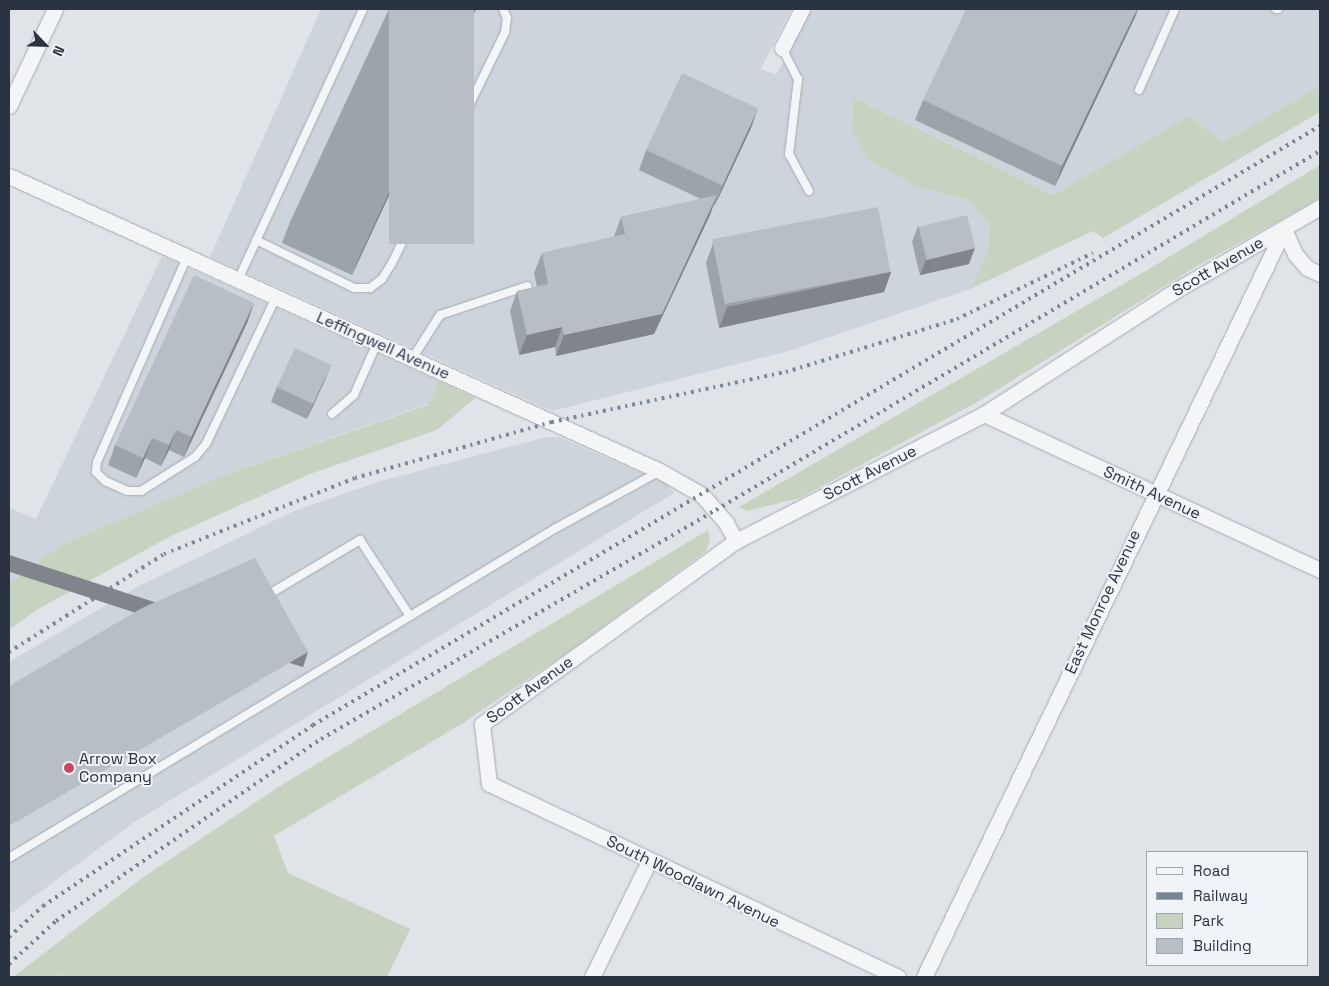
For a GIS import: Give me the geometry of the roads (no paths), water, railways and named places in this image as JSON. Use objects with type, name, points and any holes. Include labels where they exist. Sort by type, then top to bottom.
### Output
[{"type":"street","points":[[9,106],[55,9]]},
{"type":"street","points":[[782,48],[802,9]]},
{"type":"street","name":"Leffingwell Avenue","points":[[9,176],[660,471],[702,494],[726,523],[736,541]]},
{"type":"street","name":"Scott Avenue","points":[[489,784],[482,724],[736,541],[984,414],[1178,289],[1320,207]]},
{"type":"street","points":[[1284,229],[1295,254],[1307,268],[1320,274]]},
{"type":"street","name":"East Monroe Avenue","points":[[924,977],[1154,494],[1284,229]]},
{"type":"street","name":"Smith Avenue","points":[[984,414],[1320,570]]},
{"type":"street","name":"South Woodlawn Avenue","points":[[489,784],[898,977]]},
{"type":"street","points":[[592,977],[650,861]]},
{"type":"lane","points":[[238,280],[363,9]]},
{"type":"lane","points":[[256,240],[354,288],[370,288],[382,278],[392,263],[505,32],[506,18],[503,9]]},
{"type":"lane","points":[[1138,90],[1175,9]]},
{"type":"lane","points":[[782,48],[798,79],[790,154],[809,191]]},
{"type":"lane","points":[[186,256],[98,462],[96,472],[105,481],[127,491],[141,491],[194,457],[206,444],[276,297]]},
{"type":"lane","points":[[412,359],[440,315],[527,286]]},
{"type":"lane","points":[[332,414],[354,395],[377,343]]},
{"type":"lane","points":[[9,858],[556,528],[660,471]]},
{"type":"lane","points":[[271,593],[360,540],[410,616]]},
{"type":"railway","points":[[9,937],[43,906],[313,725],[1320,126]]},
{"type":"railway","points":[[9,964],[56,921],[321,739],[716,510],[1320,151]]},
{"type":"railway","points":[[9,652],[164,554],[355,478],[552,422],[786,372],[957,319],[1093,253]]},
{"type":"place","name":"Arrow Box Company","points":[[69,768]]}]
